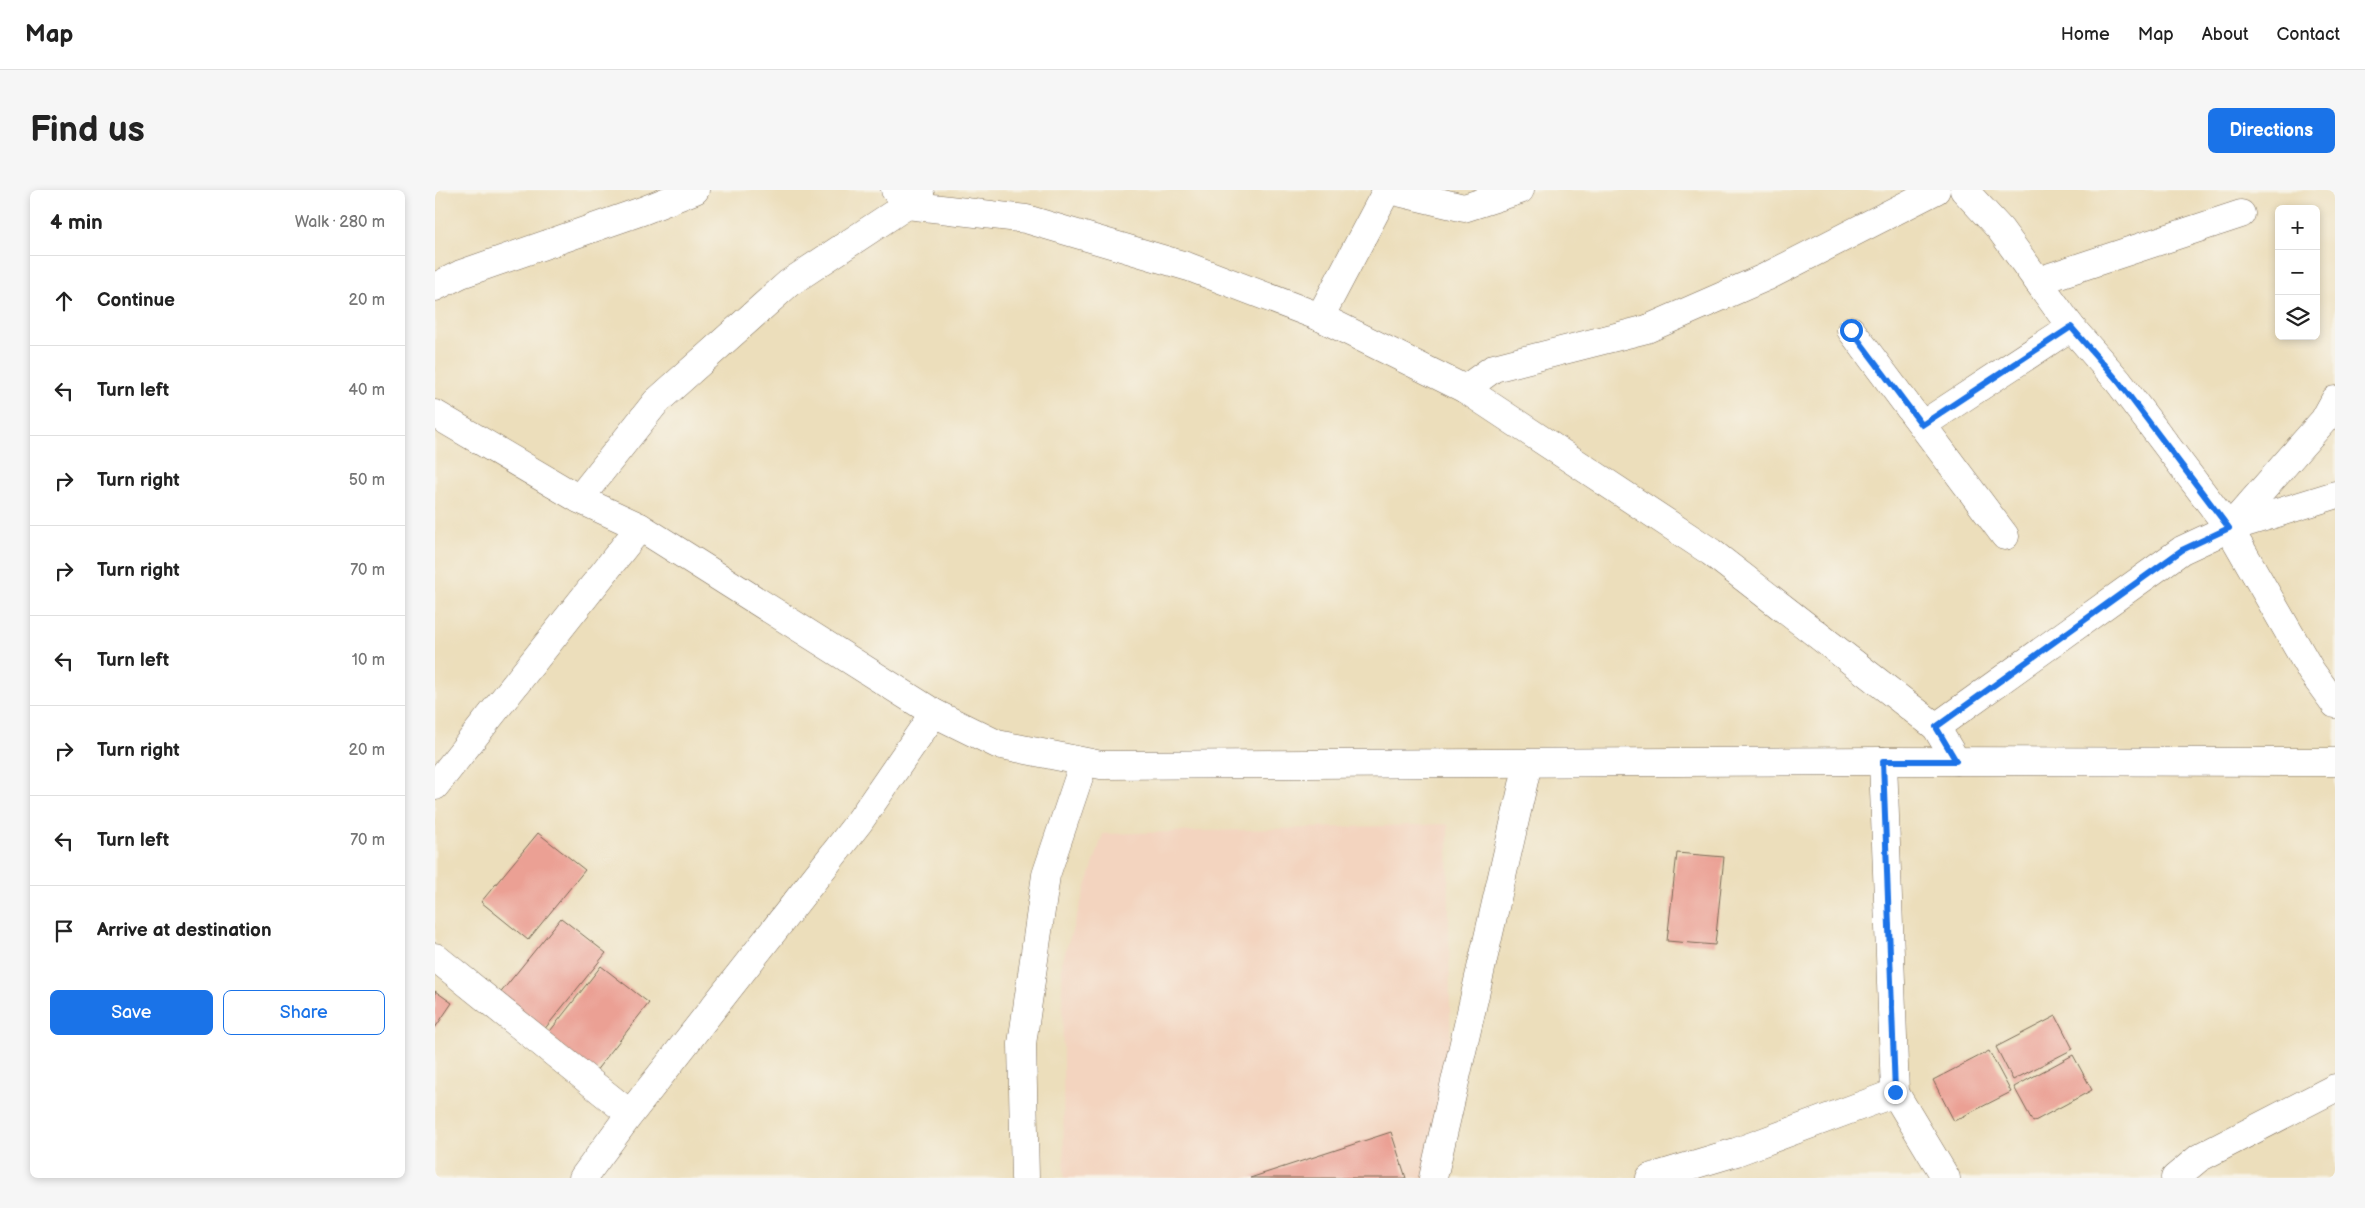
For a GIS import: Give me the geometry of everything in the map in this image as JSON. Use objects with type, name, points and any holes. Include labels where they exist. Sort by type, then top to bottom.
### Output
[{"type":"street","points":[[435,287],[461,274],[642,211],[695,190]]},
{"type":"street","points":[[1320,317],[1388,190],[1464,208],[1520,190]]},
{"type":"street","points":[[1465,389],[1494,368],[1647,329],[1766,276],[1936,190]]},
{"type":"street","points":[[1964,190],[2000,229],[2071,327],[2118,381],[2229,528],[2311,671],[2335,704]]},
{"type":"street","points":[[579,499],[656,402],[670,388],[789,283],[908,195],[1026,219],[1189,267],[1320,317],[1465,389],[1711,552],[1936,727],[1956,761]]},
{"type":"street","points":[[2037,281],[2241,214]]},
{"type":"street","points":[[1922,425],[2071,327]]},
{"type":"street","points":[[1851,330],[2005,536]]},
{"type":"street","points":[[2229,528],[2324,420],[2335,400]]},
{"type":"street","points":[[435,402],[487,445]]},
{"type":"street","points":[[435,414],[579,499],[640,527],[934,713],[997,744],[1084,762],[1101,765],[1883,761],[2335,762]]},
{"type":"street","points":[[1936,727],[2182,550],[2229,528],[2335,495]]},
{"type":"street","points":[[435,786],[640,527]]},
{"type":"street","points":[[583,1178],[630,1114],[859,822],[934,713]]},
{"type":"street","points":[[1883,761],[1895,1092],[1946,1178]]},
{"type":"street","points":[[1025,1178],[1022,1044],[1045,884],[1084,762]]},
{"type":"street","points":[[1433,1178],[1528,763]]},
{"type":"street","points":[[435,957],[630,1114]]},
{"type":"street","points":[[2175,1178],[2199,1158],[2335,1088]]},
{"type":"street","points":[[1650,1178],[1736,1152],[1895,1092]]},
{"type":"shaded area","points":[[1448,824],[1452,1178],[1064,1178],[1062,962],[1103,834]]},
{"type":"building","points":[[538,833],[585,870],[528,940],[481,902]]},
{"type":"building","points":[[1677,853],[1724,857],[1715,945],[1667,941]]},
{"type":"building","points":[[561,918],[606,953],[543,1031],[498,996]]},
{"type":"building","points":[[601,966],[649,1003],[595,1072],[547,1035]]},
{"type":"building","points":[[435,991],[452,1003],[435,1028]]},
{"type":"building","points":[[2056,1016],[2073,1049],[2013,1080],[1996,1047]]},
{"type":"building","points":[[1989,1051],[2011,1092],[1954,1121],[1933,1080]]},
{"type":"building","points":[[2073,1055],[2092,1090],[2033,1122],[2014,1087]]},
{"type":"building","points":[[1391,1132],[1406,1178],[1250,1178]]},
{"type":"route","points":[[1851,330],[1922,425],[2071,327],[2118,381],[2229,528],[2182,550],[1936,727],[1956,761],[1883,761],[1895,1092]]}]
